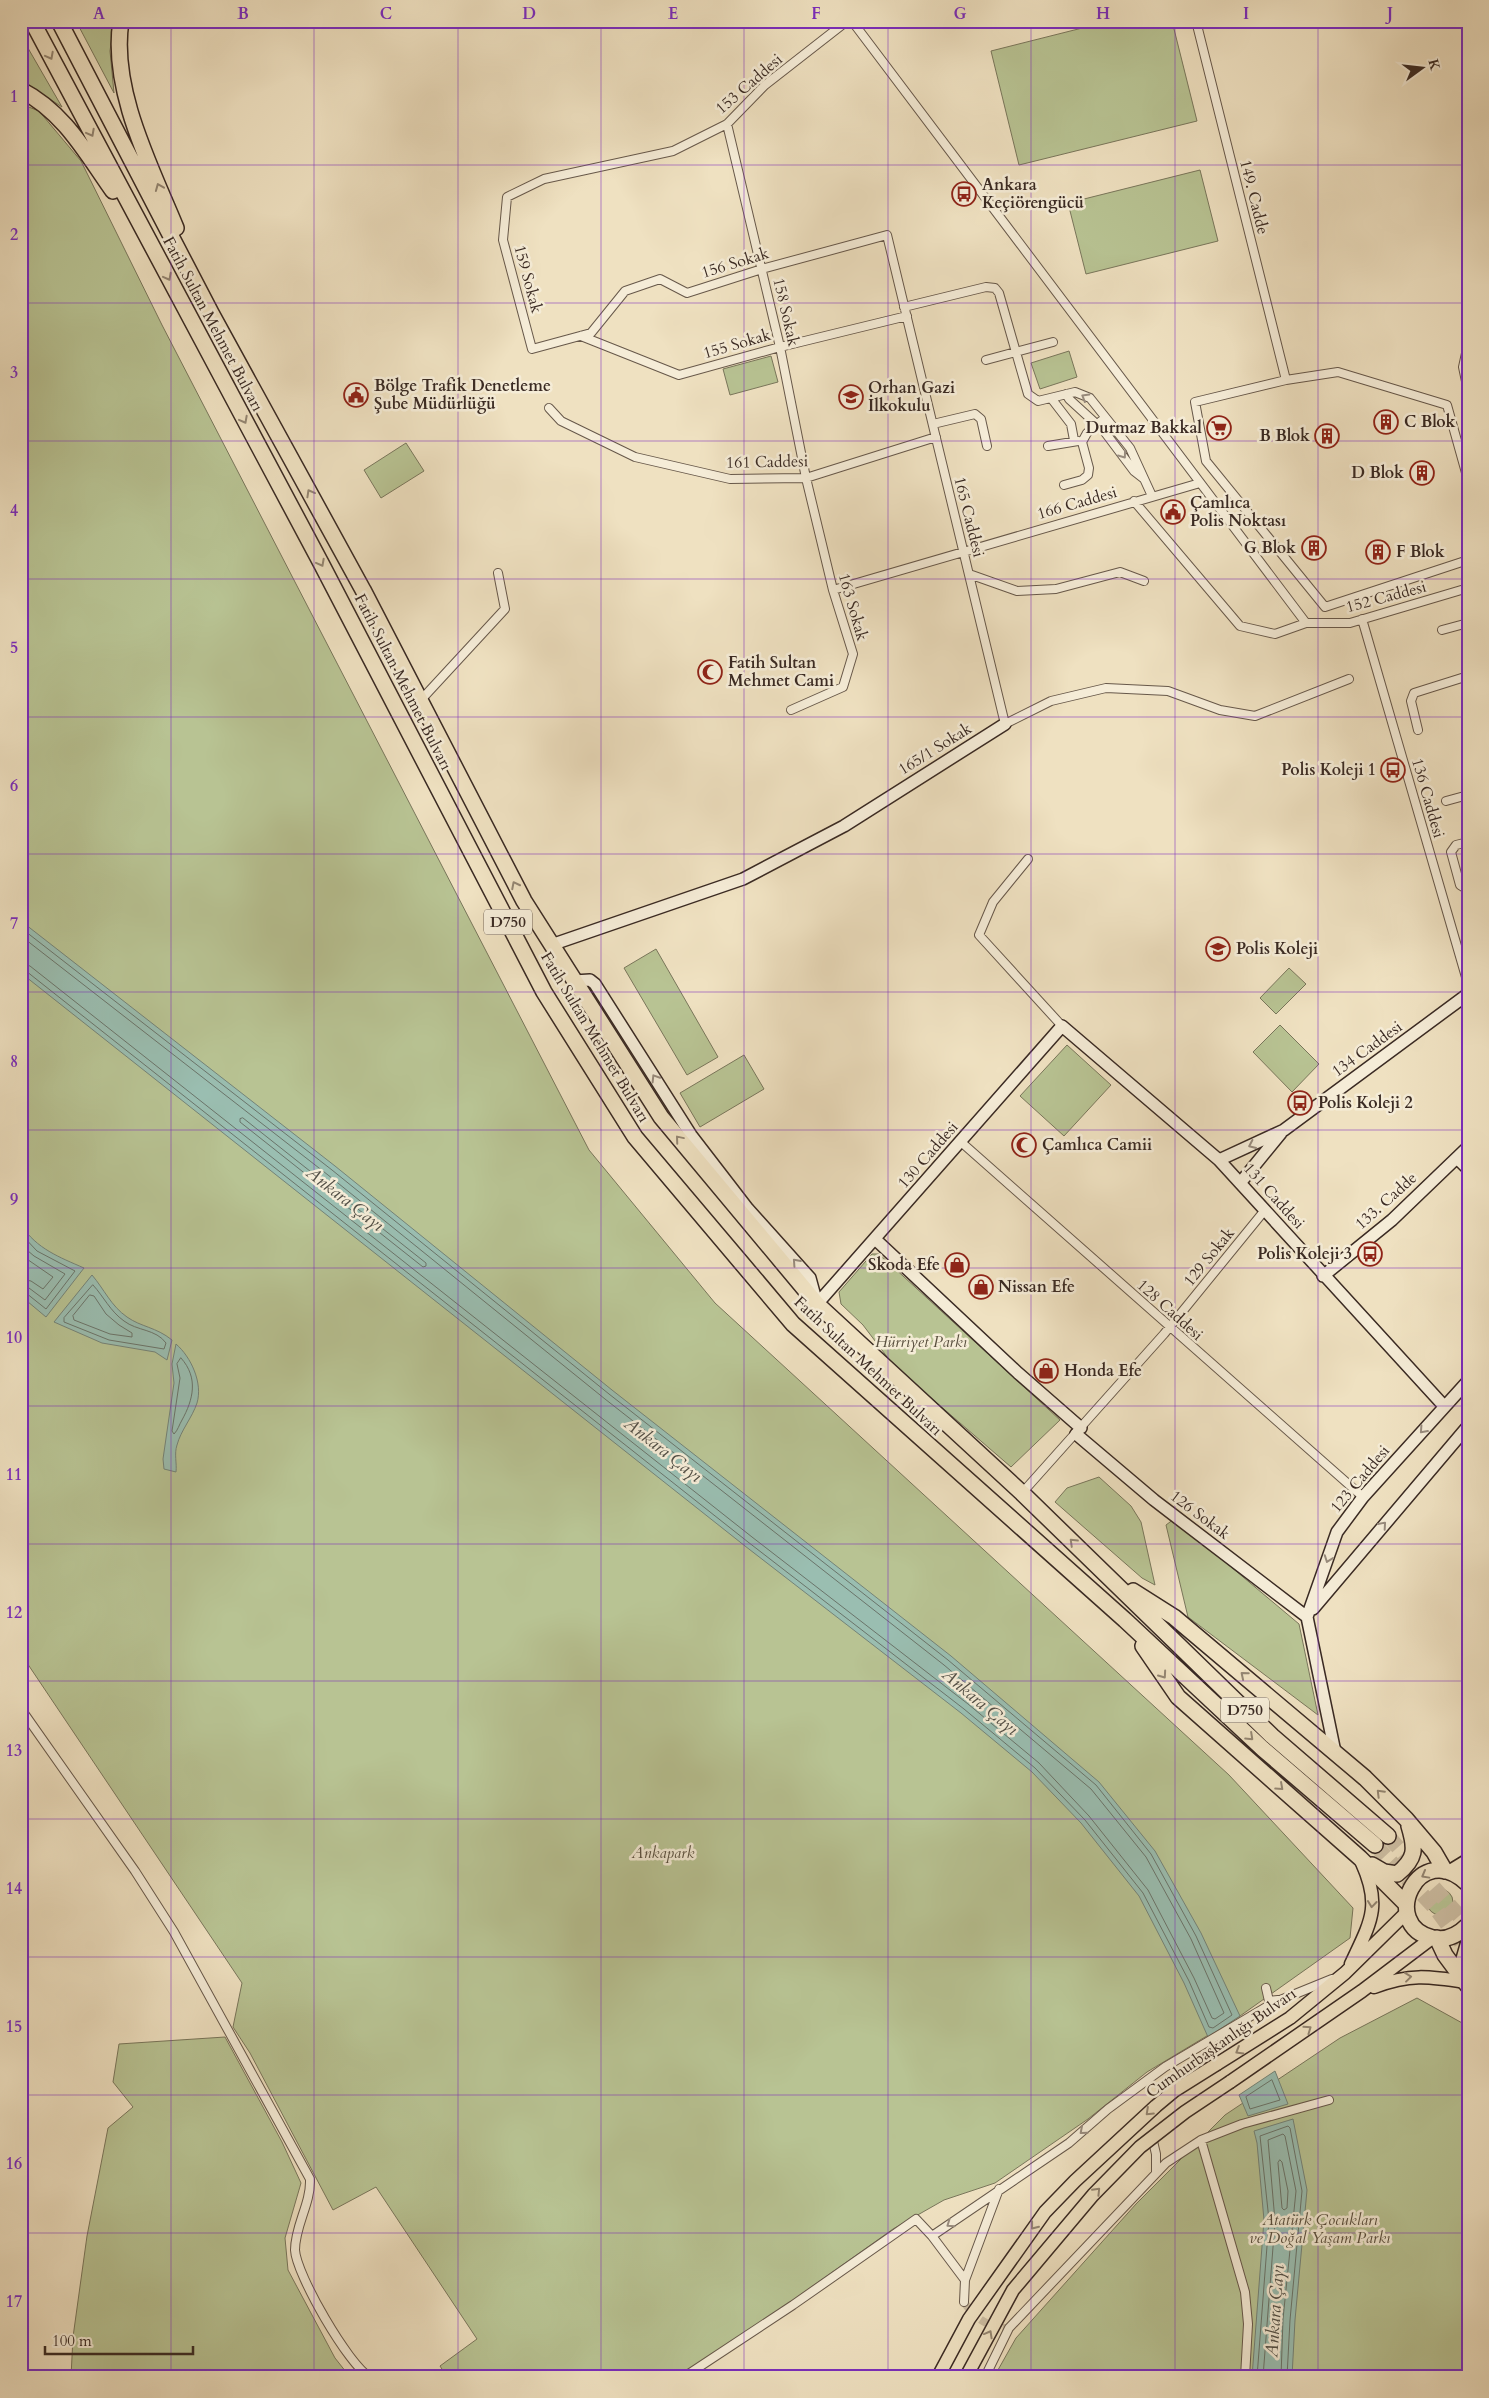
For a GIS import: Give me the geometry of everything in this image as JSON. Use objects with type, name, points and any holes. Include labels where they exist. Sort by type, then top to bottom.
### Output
[{"type":"highway","name":"Fatih Sultan Mehmet Bulvarı","points":[[32,21],[326,573],[544,992],[635,1137],[793,1324],[1125,1620],[1263,1749],[1375,1845]]},
{"type":"highway","name":"Fatih Sultan Mehmet Bulvarı","points":[[59,21],[211,313],[363,590],[524,902],[661,1118],[817,1304],[1022,1493],[1272,1736],[1388,1836]]},
{"type":"highway","points":[[121,21],[120,57],[132,114],[211,313]]},
{"type":"highway","points":[[21,90],[39,100],[61,118],[148,239]]},
{"type":"highway","points":[[1108,1576],[1174,1617],[1335,1752],[1406,1819],[1448,1871],[1468,1884]]},
{"type":"highway","points":[[1125,1620],[1178,1697],[1360,1858],[1406,1908],[1413,1926],[1422,1933],[1435,1938],[1453,1936],[1468,1925]]},
{"type":"highway","points":[[1360,1858],[1384,1872],[1397,1874],[1408,1865],[1415,1846],[1406,1819]]},
{"type":"highway","points":[[1406,1908],[1410,1889],[1420,1876],[1429,1872],[1448,1871]]},
{"type":"highway","points":[[1435,1938],[1466,1984]]},
{"type":"highway","points":[[1466,1984],[1462,1966],[1468,1945]]},
{"type":"main road","points":[[1346,1973],[1362,1939],[1374,1902],[1373,1887],[1360,1858]]},
{"type":"main road","points":[[1448,1871],[1468,1860]]},
{"type":"main road","name":"Cumhurbaşkanlığı Bulvarı","points":[[938,2377],[969,2319],[1027,2236],[1075,2181],[1174,2091],[1261,2037],[1346,1973],[1406,1908]]},
{"type":"main road","points":[[966,2377],[1013,2290],[1093,2195],[1152,2137],[1435,1938]]},
{"type":"main road","points":[[1362,1991],[1397,1978],[1416,1976],[1466,1984]]},
{"type":"street","name":"153 Caddesi","points":[[544,179],[673,151],[727,124],[765,85],[847,21]]},
{"type":"street","points":[[852,21],[1306,623]]},
{"type":"street","name":"149. Cadde","points":[[1196,21],[1286,380]]},
{"type":"street","name":"158 Sokak","points":[[727,124],[780,346],[806,478]]},
{"type":"street","name":"159 Sokak","points":[[532,349],[503,240],[507,197],[544,179]]},
{"type":"street","name":"156 Sokak","points":[[532,349],[591,333],[624,291],[660,279],[687,293],[762,269],[887,235],[907,316]]},
{"type":"street","points":[[904,307],[986,287],[995,288],[999,293],[1028,394],[1038,401],[1075,392],[1086,396],[1107,417],[1130,448],[1152,496]]},
{"type":"street","name":"155 Sokak","points":[[580,336],[679,375],[780,346],[907,316]]},
{"type":"street","name":"165 Caddesi","points":[[907,316],[1005,724]]},
{"type":"street","points":[[986,360],[1053,342]]},
{"type":"street","points":[[1468,344],[1463,367],[1468,391]]},
{"type":"street","points":[[1467,561],[1325,607],[1206,461],[1195,402],[1286,380],[1338,372],[1447,405],[1468,480]]},
{"type":"street","points":[[1066,394],[1073,403],[1098,424],[1134,471],[1143,478]]},
{"type":"street","points":[[1051,398],[1072,424],[1090,473],[1082,480],[1064,485]]},
{"type":"street","name":"161 Caddesi","points":[[549,408],[561,421],[636,457],[730,479],[806,478],[936,437]]},
{"type":"street","points":[[933,424],[975,414],[981,419],[988,446]]},
{"type":"street","points":[[1048,446],[1078,441],[1107,417]]},
{"type":"street","name":"163 Sokak","points":[[791,710],[843,687],[853,654],[833,590],[806,478]]},
{"type":"street","name":"166 Caddesi","points":[[833,590],[1200,482]]},
{"type":"street","name":"152 Caddesi","points":[[1134,501],[1240,626],[1275,634],[1306,623],[1350,623],[1468,588]]},
{"type":"street","points":[[969,574],[1017,591],[1056,589],[1120,572],[1144,581]]},
{"type":"street","points":[[420,701],[505,609],[498,573]]},
{"type":"street","name":"136 Caddesi","points":[[1362,619],[1468,984]]},
{"type":"street","points":[[1442,630],[1468,623]]},
{"type":"street","points":[[1418,730],[1411,701],[1414,693],[1468,676]]},
{"type":"street","name":"165/1 Sokak","points":[[551,944],[743,879],[844,826],[1005,724],[1051,701],[1106,688],[1168,691],[1220,710],[1255,716],[1349,679]]},
{"type":"street","points":[[1446,801],[1468,795]]},
{"type":"street","points":[[1468,842],[1456,845],[1451,852],[1460,885],[1468,890]]},
{"type":"street","points":[[1028,859],[993,902],[979,935],[1062,1026]]},
{"type":"street","name":"134 Caddesi","points":[[1219,1160],[1284,1130],[1468,994]]},
{"type":"street","name":"130 Caddesi","points":[[817,1304],[1062,1026]]},
{"type":"street","name":"131 Caddesi","points":[[1062,1026],[1219,1160],[1241,1182],[1323,1276],[1444,1406]]},
{"type":"street","name":"134 Caddesi","points":[[1241,1182],[1284,1130]]},
{"type":"street","name":"128 Caddesi","points":[[961,1142],[1169,1328],[1363,1497]]},
{"type":"street","name":"133. Cadde","points":[[1323,1276],[1392,1220],[1468,1147]]},
{"type":"street","points":[[1457,1158],[1468,1169]]},
{"type":"street","name":"129 Sokak","points":[[1022,1493],[1169,1328],[1265,1210]]},
{"type":"street","name":"126 Sokak","points":[[875,1239],[1154,1500],[1307,1617]]},
{"type":"street","name":"123 Caddesi","points":[[1307,1617],[1338,1532],[1363,1497],[1468,1381]]},
{"type":"street","points":[[1335,1752],[1307,1617],[1468,1426]]},
{"type":"street","points":[[21,1709],[135,1871],[174,1932],[310,2179],[311,2193],[298,2231],[295,2250],[299,2270],[331,2328],[358,2368],[370,2377]]},
{"type":"street","points":[[932,2236],[1069,2143],[1108,2109],[1145,2081],[1283,2000],[1346,1973]]},
{"type":"street","points":[[1266,1988],[1269,2001],[1283,2000]]},
{"type":"street","points":[[984,2377],[1010,2328],[1156,2172],[1184,2150],[1201,2140],[1242,2124],[1329,2100]]},
{"type":"street","points":[[1152,2137],[1156,2154],[1156,2172]]},
{"type":"street","points":[[1201,2140],[1245,2292],[1248,2324],[1244,2377]]},
{"type":"street","points":[[964,2302],[965,2280],[999,2189]]},
{"type":"street","points":[[684,2377],[793,2305],[916,2219],[932,2236],[965,2280]]},
{"type":"street","points":[[414,2377],[425,2375],[430,2377]]},
{"type":"green space","points":[[76,21],[114,21],[110,51],[114,93]]},
{"type":"green space","points":[[1110,21],[1172,21],[1197,121],[1019,165],[991,51]]},
{"type":"green space","points":[[21,36],[62,107],[21,80]]},
{"type":"green space","name":"Ankapark","points":[[21,104],[39,111],[81,161],[162,325],[589,1150],[715,1303],[1229,1775],[1353,1908],[1350,1938],[1240,2016],[1147,2072],[1088,2119],[995,2183],[944,2200],[893,2229],[685,2377],[447,2377],[440,2366],[477,2339],[376,2187],[333,2210],[250,2053],[233,2027],[242,1983],[21,1654]]},
{"type":"green space","points":[[1200,170],[1218,241],[1086,274],[1068,203]]},
{"type":"green space","points":[[1069,351],[1077,377],[1040,389],[1031,363]]},
{"type":"green space","points":[[771,356],[778,382],[730,395],[723,369]]},
{"type":"green space","points":[[406,443],[424,471],[381,498],[364,470]]},
{"type":"green space","points":[[656,949],[718,1057],[687,1075],[624,968]]},
{"type":"green space","points":[[1289,968],[1306,984],[1276,1014],[1260,998]]},
{"type":"green space","points":[[1280,1025],[1319,1064],[1292,1092],[1253,1052]]},
{"type":"green space","points":[[1067,1045],[1111,1085],[1064,1136],[1020,1096]]},
{"type":"green space","points":[[744,1055],[764,1089],[700,1127],[680,1093]]},
{"type":"green space","name":"Hürriyet Parkı","points":[[872,1254],[879,1254],[1060,1420],[1011,1467],[894,1366],[863,1325],[841,1304],[839,1292]]},
{"type":"green space","points":[[1099,1477],[1131,1506],[1141,1522],[1155,1585],[1142,1578],[1055,1502],[1067,1488]]},
{"type":"green space","points":[[1174,1519],[1299,1624],[1318,1715],[1188,1617],[1166,1525]]},
{"type":"green space","points":[[1440,1889],[1449,1893],[1453,1902],[1449,1911],[1440,1915],[1431,1911],[1427,1902],[1431,1893]]},
{"type":"green space","name":"Atatürk Çocukları ve Doğal Yaşam Parkı","points":[[1417,1998],[1464,2024],[1468,2030],[1468,2377],[994,2377],[1016,2338],[1136,2204],[1225,2115],[1340,2038]]},
{"type":"green space","points":[[225,2037],[282,2142],[301,2183],[285,2238],[288,2270],[335,2358],[350,2377],[71,2377],[73,2337],[87,2236],[108,2128],[133,2107],[113,2082],[119,2044]]},
{"type":"water","name":"Ankara Çayı","points":[[21,921],[335,1166],[612,1390],[951,1656],[1099,1782],[1155,1851],[1201,1933],[1240,2016],[1208,2037],[1184,1983],[1139,1896],[1081,1823],[1032,1772],[961,1713],[745,1546],[21,973]]},
{"type":"water","points":[[21,1225],[41,1246],[57,1256],[84,1268],[46,1317],[21,1296]]},
{"type":"water","points":[[92,1275],[121,1313],[172,1340],[167,1360],[155,1352],[102,1343],[54,1322]]},
{"type":"water","points":[[176,1344],[191,1363],[197,1379],[198,1395],[195,1408],[177,1445],[176,1472],[164,1469],[163,1459],[174,1383],[172,1364]]},
{"type":"water","points":[[1275,2071],[1288,2104],[1248,2116],[1239,2095]]},
{"type":"water","name":"Ankara Çayı","points":[[1293,2119],[1307,2190],[1295,2320],[1292,2377],[1252,2377],[1264,2220],[1257,2143],[1254,2131]]},
{"type":"tunnel","points":[[1388,1836],[1468,1926]]},
{"type":"tunnel","points":[[1375,1845],[1436,1909],[1468,1952]]},
{"type":"tunnel","points":[[964,2302],[978,2318],[996,2327],[1009,2328]]},
{"type":"place","name":"Ankara Keçiörengücü","points":[[964,194]]},
{"type":"place","name":"Bölge Trafik Denetleme Şube Müdürlüğü","points":[[356,395]]},
{"type":"place","name":"Orhan Gazi İlkokulu","points":[[851,397]]},
{"type":"place","name":"C Blok","points":[[1386,422]]},
{"type":"place","name":"Durmaz Bakkal","points":[[1219,428]]},
{"type":"place","name":"B Blok","points":[[1327,436]]},
{"type":"place","name":"D Blok","points":[[1422,473]]},
{"type":"place","name":"Çamlıca Polis Noktası","points":[[1173,512]]},
{"type":"place","name":"G Blok","points":[[1314,548]]},
{"type":"place","name":"F Blok","points":[[1378,552]]},
{"type":"place","name":"Fatih Sultan Mehmet Cami","points":[[710,672]]},
{"type":"place","name":"Polis Koleji 1","points":[[1393,770]]},
{"type":"place","name":"Polis Koleji","points":[[1218,949]]},
{"type":"place","name":"Polis Koleji 2","points":[[1300,1103]]},
{"type":"place","name":"Çamlıca Camii","points":[[1024,1145]]},
{"type":"place","name":"Polis Koleji 3","points":[[1370,1254]]},
{"type":"place","name":"Skoda Efe","points":[[957,1265]]},
{"type":"place","name":"Nissan Efe","points":[[981,1287]]},
{"type":"place","name":"Honda Efe","points":[[1046,1371]]}]
